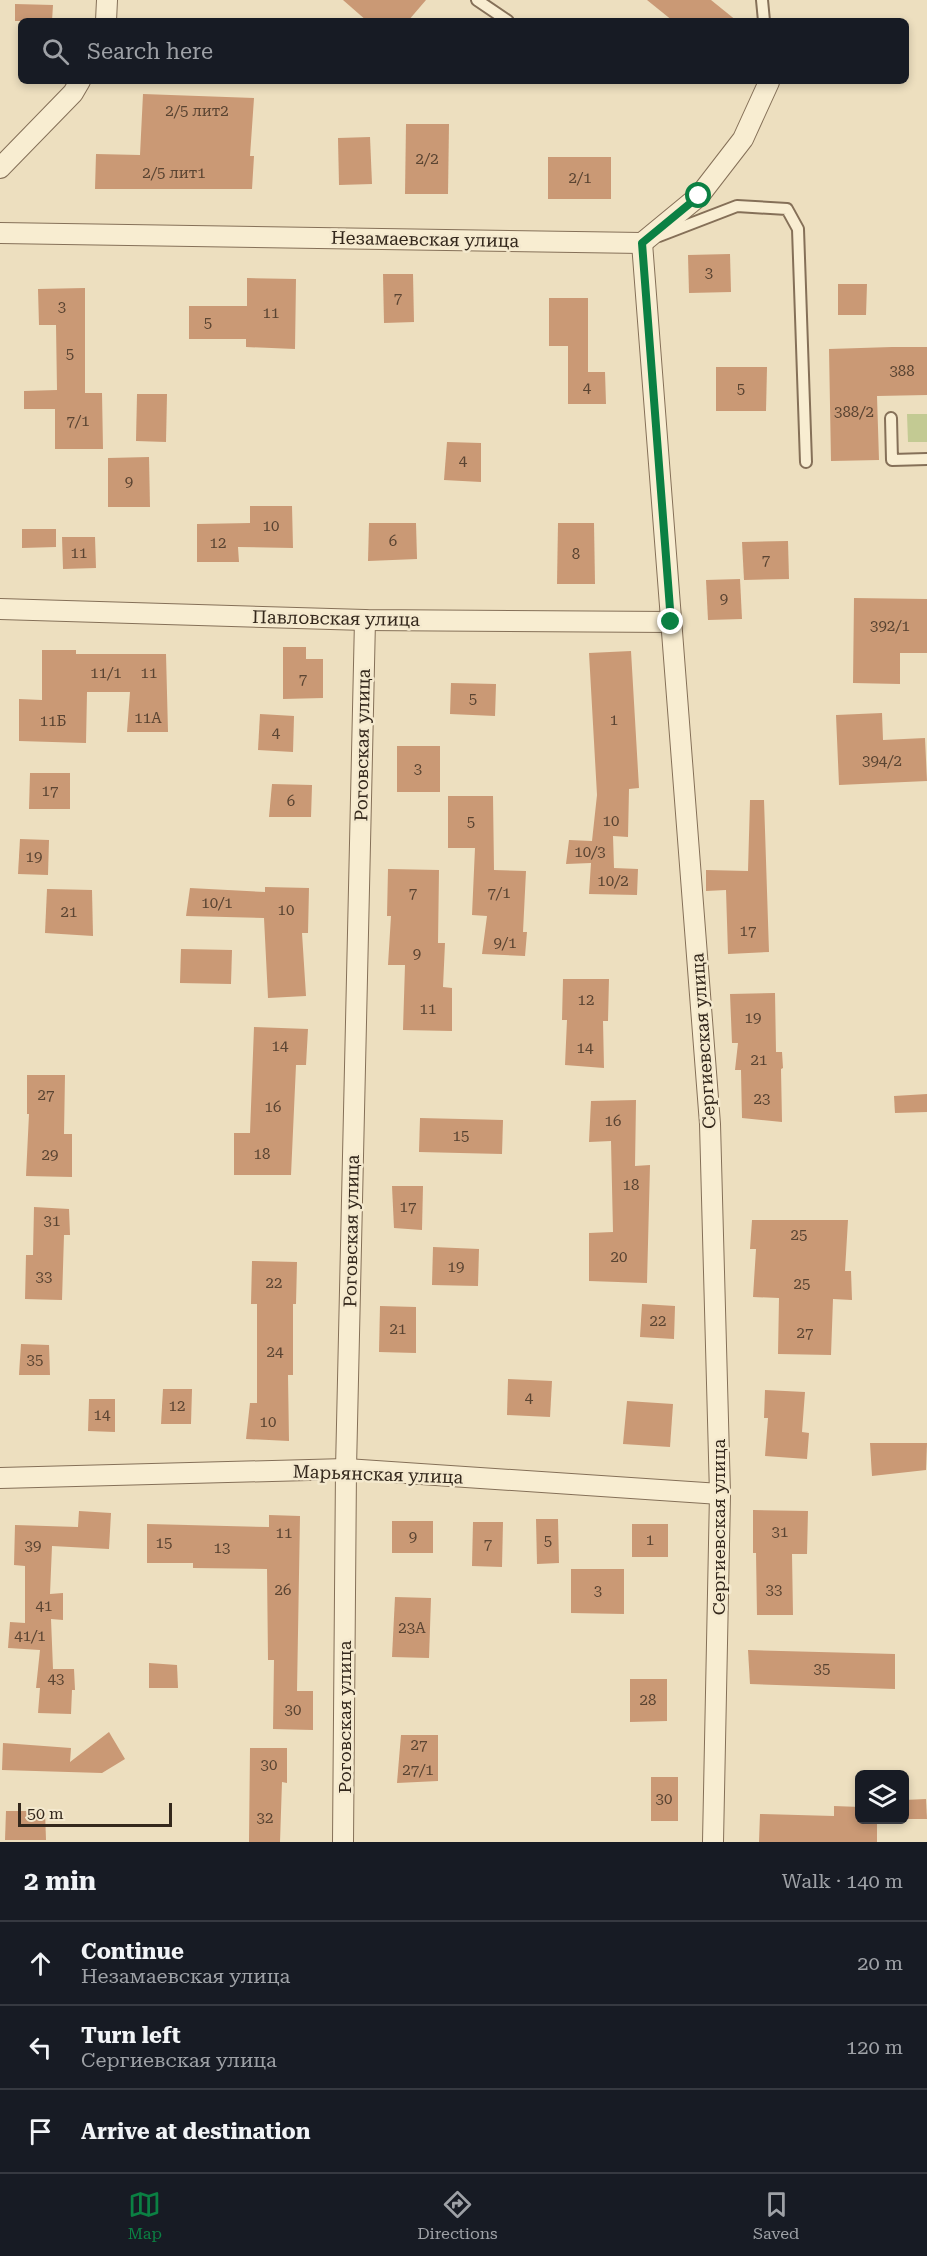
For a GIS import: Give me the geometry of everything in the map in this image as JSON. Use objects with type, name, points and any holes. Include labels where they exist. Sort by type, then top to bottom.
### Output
[{"type":"street","points":[[106,18],[107,0]]},
{"type":"street","points":[[0,168],[73,93],[78,84]]},
{"type":"street","points":[[642,243],[705,188],[743,139],[768,84]]},
{"type":"street","name":"Незамаевская улица","points":[[0,233],[642,243]]},
{"type":"street","name":"Сергиевская улица","points":[[642,243],[710,1124],[720,1494],[713,1842]]},
{"type":"street","name":"Павловская улица","points":[[0,609],[365,620],[671,622]]},
{"type":"street","name":"Роговская улица","points":[[343,1842],[346,1469],[365,620]]},
{"type":"street","name":"Марьянская улица","points":[[0,1478],[346,1469],[720,1494]]},
{"type":"lane","points":[[477,0],[504,18]]},
{"type":"lane","points":[[762,0],[764,18]]},
{"type":"lane","points":[[642,243],[737,206],[787,209],[798,229],[806,462]]},
{"type":"lane","points":[[891,418],[891,460],[927,459]]},
{"type":"green space","points":[[907,414],[927,414],[927,442],[908,442]]},
{"type":"building","points":[[343,0],[426,0],[411,18],[364,18]]},
{"type":"building","points":[[647,0],[711,0],[733,18],[669,18]]},
{"type":"building","points":[[15,4],[53,5],[52,18],[18,18],[18,21],[15,21]]},
{"type":"building","points":[[143,94],[254,98],[250,156],[254,156],[252,189],[95,189],[96,154],[140,155]]},
{"type":"building","points":[[406,124],[449,124],[448,194],[405,194]]},
{"type":"building","points":[[370,137],[372,184],[339,185],[338,138]]},
{"type":"building","points":[[548,157],[611,157],[611,199],[548,199]]},
{"type":"building","points":[[730,254],[731,292],[689,293],[688,255]]},
{"type":"building","points":[[383,274],[413,274],[414,322],[384,323]]},
{"type":"building","points":[[247,278],[296,279],[295,349],[246,347],[246,339],[189,339],[189,306],[247,306]]},
{"type":"building","points":[[838,284],[867,284],[866,315],[838,315]]},
{"type":"building","points":[[85,288],[85,393],[102,393],[103,449],[55,449],[55,409],[24,409],[24,391],[57,390],[56,325],[39,325],[38,289]]},
{"type":"building","points":[[549,298],[588,298],[588,372],[605,372],[606,404],[568,404],[568,346],[549,346]]},
{"type":"building","points":[[927,347],[927,395],[877,396],[879,460],[831,461],[829,349]]},
{"type":"building","points":[[716,367],[767,367],[766,411],[716,411]]},
{"type":"building","points":[[137,394],[167,394],[166,442],[136,441]]},
{"type":"building","points":[[447,442],[481,443],[481,482],[444,480]]},
{"type":"building","points":[[149,457],[150,507],[108,507],[108,458]]},
{"type":"building","points":[[250,506],[292,506],[293,548],[238,547],[239,562],[197,562],[197,524],[250,523]]},
{"type":"building","points":[[369,523],[416,523],[417,559],[368,561]]},
{"type":"building","points":[[558,523],[594,523],[595,584],[557,584]]},
{"type":"building","points":[[22,529],[56,529],[56,547],[22,548]]},
{"type":"building","points":[[62,537],[95,537],[96,568],[63,569]]},
{"type":"building","points":[[788,541],[789,579],[744,580],[742,542]]},
{"type":"building","points":[[740,579],[742,619],[708,620],[706,580]]},
{"type":"building","points":[[854,598],[927,599],[927,653],[900,653],[900,684],[853,683]]},
{"type":"building","points":[[283,647],[306,647],[306,659],[323,659],[323,698],[283,699]]},
{"type":"building","points":[[42,650],[76,650],[76,654],[166,654],[168,732],[127,732],[130,692],[87,692],[86,743],[19,741],[19,699],[42,700]]},
{"type":"building","points":[[631,651],[639,788],[629,789],[628,837],[613,836],[614,868],[638,869],[637,895],[589,894],[591,863],[566,864],[569,840],[592,841],[597,795],[589,653]]},
{"type":"building","points":[[451,683],[496,684],[495,716],[450,714]]},
{"type":"building","points":[[882,713],[883,740],[925,738],[927,781],[839,785],[836,715]]},
{"type":"building","points":[[260,714],[294,716],[293,752],[258,750]]},
{"type":"building","points":[[397,746],[440,746],[440,792],[397,792]]},
{"type":"building","points":[[30,773],[70,773],[70,809],[29,809]]},
{"type":"building","points":[[272,784],[312,785],[311,817],[269,817]]},
{"type":"building","points":[[448,796],[493,796],[494,870],[526,871],[523,932],[527,932],[525,956],[482,954],[487,916],[472,915],[475,848],[448,848]]},
{"type":"building","points":[[750,800],[764,800],[769,952],[728,954],[726,890],[706,891],[706,870],[748,871]]},
{"type":"building","points":[[20,839],[49,840],[48,875],[18,874]]},
{"type":"building","points":[[388,869],[439,870],[438,943],[445,943],[443,987],[452,988],[452,1031],[403,1030],[405,965],[388,965],[391,916],[387,916]]},
{"type":"building","points":[[265,887],[309,888],[308,933],[302,933],[306,996],[268,998],[264,918],[186,916],[190,888],[265,892]]},
{"type":"building","points":[[47,889],[92,890],[93,936],[45,933]]},
{"type":"building","points":[[181,949],[232,950],[231,984],[180,983]]},
{"type":"building","points":[[563,979],[609,979],[608,1021],[603,1021],[604,1068],[565,1065],[567,1020],[562,1020]]},
{"type":"building","points":[[775,993],[776,1052],[782,1052],[783,1068],[781,1069],[782,1122],[742,1118],[741,1070],[735,1070],[738,1043],[732,1043],[730,994]]},
{"type":"building","points":[[254,1027],[308,1029],[306,1065],[296,1065],[291,1175],[234,1175],[234,1133],[250,1133]]},
{"type":"building","points":[[27,1075],[65,1075],[64,1134],[72,1134],[72,1177],[26,1176],[29,1114],[27,1114]]},
{"type":"building","points":[[927,1094],[927,1112],[895,1113],[894,1096]]},
{"type":"building","points":[[636,1100],[635,1166],[650,1165],[647,1283],[589,1281],[589,1233],[613,1232],[611,1141],[589,1142],[591,1101]]},
{"type":"building","points":[[420,1118],[503,1120],[502,1154],[419,1152]]},
{"type":"building","points":[[392,1186],[423,1186],[422,1230],[394,1228]]},
{"type":"building","points":[[34,1207],[69,1209],[70,1235],[64,1235],[62,1300],[25,1299],[26,1255],[33,1255]]},
{"type":"building","points":[[752,1220],[848,1220],[845,1271],[851,1271],[852,1300],[833,1299],[831,1355],[778,1354],[779,1298],[753,1297],[756,1249],[750,1249]]},
{"type":"building","points":[[433,1247],[479,1249],[478,1286],[432,1285]]},
{"type":"building","points":[[252,1261],[297,1262],[296,1304],[293,1304],[293,1375],[288,1375],[289,1441],[246,1439],[250,1403],[257,1403],[257,1304],[251,1304]]},
{"type":"building","points":[[642,1304],[675,1306],[674,1339],[640,1337]]},
{"type":"building","points":[[380,1306],[416,1307],[416,1353],[379,1352]]},
{"type":"building","points":[[21,1344],[49,1345],[50,1375],[19,1375]]},
{"type":"building","points":[[508,1379],[552,1381],[550,1417],[507,1415]]},
{"type":"building","points":[[163,1389],[192,1389],[191,1424],[161,1424]]},
{"type":"building","points":[[765,1390],[805,1392],[802,1432],[809,1433],[807,1459],[765,1456],[768,1418],[764,1418]]},
{"type":"building","points":[[89,1399],[115,1399],[115,1432],[88,1431]]},
{"type":"building","points":[[627,1401],[673,1404],[670,1447],[623,1444]]},
{"type":"building","points":[[870,1443],[927,1443],[926,1470],[872,1476]]},
{"type":"building","points":[[753,1510],[808,1511],[807,1554],[792,1554],[793,1615],[757,1615]]},
{"type":"building","points":[[79,1511],[111,1513],[109,1549],[52,1546],[50,1594],[63,1593],[63,1620],[51,1619],[53,1669],[74,1669],[75,1690],[72,1690],[71,1714],[38,1713],[40,1688],[36,1688],[40,1650],[8,1648],[10,1622],[25,1623],[25,1566],[14,1565],[15,1525],[78,1527]]},
{"type":"building","points":[[269,1515],[300,1516],[297,1691],[313,1691],[313,1730],[273,1729],[274,1660],[268,1660],[267,1569],[193,1568],[193,1563],[147,1563],[147,1524],[269,1527]]},
{"type":"building","points":[[536,1519],[558,1519],[559,1563],[537,1564]]},
{"type":"building","points":[[392,1521],[433,1521],[433,1553],[392,1553]]},
{"type":"building","points":[[473,1522],[503,1522],[502,1567],[472,1566]]},
{"type":"building","points":[[632,1524],[668,1524],[668,1557],[632,1557]]},
{"type":"building","points":[[571,1569],[624,1569],[624,1614],[571,1613]]},
{"type":"building","points":[[395,1597],[431,1598],[429,1658],[392,1657]]},
{"type":"building","points":[[748,1650],[895,1654],[895,1689],[750,1684]]},
{"type":"building","points":[[149,1663],[177,1665],[178,1688],[149,1688]]},
{"type":"building","points":[[630,1679],[667,1679],[667,1721],[630,1722]]},
{"type":"building","points":[[109,1732],[125,1759],[102,1773],[2,1770],[3,1743],[71,1748],[70,1762]]},
{"type":"building","points":[[401,1735],[438,1735],[438,1781],[397,1783]]},
{"type":"building","points":[[250,1748],[287,1748],[287,1783],[282,1782],[280,1842],[249,1842]]},
{"type":"building","points":[[651,1777],[678,1777],[678,1821],[651,1821]]},
{"type":"building","points":[[926,1799],[927,1819],[909,1819],[909,1800]]},
{"type":"building","points":[[834,1806],[855,1807],[855,1824],[877,1824],[877,1842],[759,1842],[760,1814],[834,1816]]},
{"type":"building","points":[[6,1811],[45,1811],[46,1840],[5,1840]]},
{"type":"route","points":[[671,622],[642,243],[699,196]]}]
